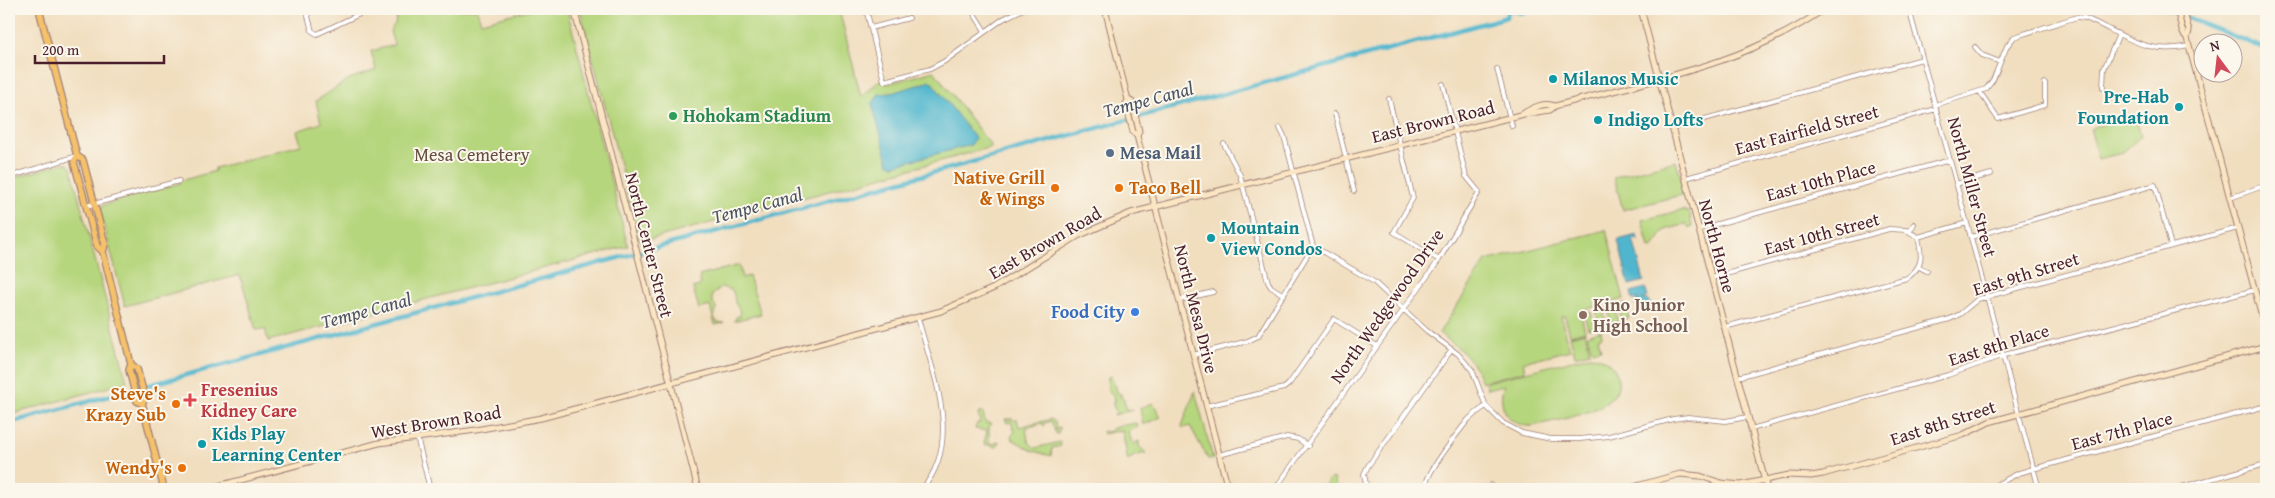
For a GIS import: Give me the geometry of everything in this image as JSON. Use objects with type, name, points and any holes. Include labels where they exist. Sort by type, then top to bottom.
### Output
[{"type":"main road","points":[[39,9],[77,156],[74,162],[97,246],[103,252]]},
{"type":"main road","name":"North Center Street","points":[[574,9],[698,489]]},
{"type":"main road","name":"North Mesa Drive","points":[[1105,9],[1128,100],[1126,104],[1132,114],[1133,132],[1137,136],[1228,489]]},
{"type":"main road","name":"North Horne","points":[[1641,9],[1767,489]]},
{"type":"main road","name":"East Brown Road","points":[[670,383],[918,318],[958,305],[984,294],[1072,239],[1131,213],[1510,117],[1550,110],[1555,106],[1659,78],[1748,51],[1796,27],[1824,9]]},
{"type":"main road","points":[[2176,9],[2183,33],[2187,38]]},
{"type":"main road","points":[[2183,9],[2187,24],[2189,46],[2266,332]]},
{"type":"main road","points":[[77,156],[83,160],[105,244],[103,252],[132,364],[137,369],[141,382],[145,398],[142,403],[164,489]]},
{"type":"main road","name":"East 8th Street","points":[[1626,489],[1680,474],[1700,476],[1731,485],[1789,475],[1811,476],[1823,474],[1963,435],[1988,423],[2266,346]]},
{"type":"main road","points":[[132,364],[129,370],[137,401],[142,403]]},
{"type":"main road","name":"West Brown Road","points":[[207,489],[362,447],[417,436],[503,426],[670,383]]},
{"type":"street","points":[[306,9],[314,34],[364,11]]},
{"type":"street","points":[[866,9],[884,81],[930,69],[945,61],[985,31],[1024,9]]},
{"type":"street","points":[[971,9],[985,31]]},
{"type":"street","name":"North Miller Street","points":[[1909,9],[2039,489]]},
{"type":"street","points":[[871,28],[909,18]]},
{"type":"street","points":[[2045,83],[2045,105],[1998,119],[1980,92],[1986,89],[1993,80],[2007,46],[2014,37],[2077,18],[2085,18],[2156,49],[2166,50],[2189,46]]},
{"type":"street","points":[[2103,88],[2104,69],[2119,34]]},
{"type":"street","points":[[1975,47],[1982,55],[2000,62]]},
{"type":"street","points":[[1672,128],[1922,59]]},
{"type":"street","points":[[1497,69],[1512,126]]},
{"type":"street","points":[[1443,84],[1455,131]]},
{"type":"street","name":"East Fairfield Street","points":[[1686,178],[1935,107],[1980,92]]},
{"type":"street","points":[[1389,99],[1414,198],[1394,232],[1439,260]]},
{"type":"street","points":[[1335,114],[1354,191]]},
{"type":"street","points":[[1280,128],[1284,136],[1313,246],[1374,282],[1404,311],[1452,349],[1472,370],[1486,406],[1503,423],[1522,433],[1552,439],[1608,436],[1672,419],[1688,417],[1725,421],[1748,417]]},
{"type":"street","name":"North Wedgewood Drive","points":[[1276,489],[1404,311],[1439,260],[1480,192],[1466,176],[1455,131]]},
{"type":"street","points":[[1224,144],[1243,185],[1268,282],[1274,289],[1284,295]]},
{"type":"street","points":[[9,176],[77,156]]},
{"type":"street","name":"East 10th Place","points":[[1699,229],[1950,160]]},
{"type":"street","points":[[1956,184],[1991,174]]},
{"type":"street","points":[[86,206],[179,180]]},
{"type":"street","points":[[1971,237],[2154,185],[2171,246]]},
{"type":"street","points":[[2230,198],[2266,185]]},
{"type":"street","points":[[1724,327],[1907,278],[1919,267],[1922,254],[1918,237],[1910,231],[1914,224]]},
{"type":"street","points":[[1918,237],[1968,224]]},
{"type":"street","name":"East 9th Street","points":[[1738,377],[1950,318],[1960,314],[1978,299],[2238,228]]},
{"type":"street","name":"East 10th Street","points":[[1712,278],[1889,229],[1910,231]]},
{"type":"street","points":[[1193,355],[1248,341],[1258,336],[1313,246]]},
{"type":"street","points":[[1919,267],[1927,271]]},
{"type":"street","name":"East 8th Place","points":[[1751,429],[1948,375],[2004,355],[2255,290]]},
{"type":"street","points":[[1180,300],[1213,292]]},
{"type":"street","points":[[918,318],[942,409],[943,440],[932,476],[922,489]]},
{"type":"street","points":[[1206,406],[1284,388],[1289,384],[1334,319],[1377,346]]},
{"type":"street","points":[[1366,489],[1364,474],[1368,466],[1452,349]]},
{"type":"street","points":[[1425,489],[1424,485],[1432,470],[1469,419],[1486,406]]},
{"type":"street","name":"East 7th Place","points":[[1988,489],[2019,473],[2266,406]]},
{"type":"street","points":[[417,436],[430,489]]},
{"type":"street","points":[[1219,455],[1287,437],[1298,439],[1308,446]]},
{"type":"street","points":[[2174,489],[2266,464]]},
{"type":"green space","name":"Mesa Cemetery","points":[[407,9],[477,9],[481,22],[532,9],[567,9],[628,246],[268,341],[265,329],[256,330],[240,275],[125,306],[100,211],[103,205],[180,183],[180,181],[215,171],[215,168],[301,145],[297,131],[321,123],[316,101],[349,79],[376,70],[371,51],[394,45],[390,31],[395,24],[397,14]]},
{"type":"green space","points":[[580,9],[839,9],[861,97],[879,81],[887,84],[934,71],[992,147],[640,242]]},
{"type":"green space","points":[[2135,115],[2141,136],[2122,153],[2098,159],[2091,131],[2093,127]]},
{"type":"green space","points":[[1676,161],[1685,194],[1623,210],[1614,177]]},
{"type":"green space","points":[[64,163],[71,167],[127,382],[9,415],[9,179]]},
{"type":"green space","points":[[1683,210],[1690,213],[1692,226],[1689,228],[1687,224],[1665,230],[1653,247],[1649,248],[1642,220]]},
{"type":"green space","points":[[1606,230],[1624,299],[1580,311],[1585,331],[1570,335],[1565,316],[1561,316],[1570,350],[1523,362],[1525,371],[1482,382],[1474,366],[1459,348],[1439,333],[1486,261]]},
{"type":"green space","points":[[739,265],[742,278],[749,276],[761,314],[734,321],[737,316],[740,317],[740,314],[735,302],[734,293],[732,290],[721,287],[712,295],[712,301],[716,307],[714,317],[717,322],[724,323],[715,325],[710,306],[699,309],[693,288],[701,285],[699,276]]},
{"type":"green space","points":[[1625,303],[1629,318],[1622,320],[1618,305]]},
{"type":"green space","points":[[1614,306],[1618,321],[1611,323],[1607,308]]},
{"type":"green space","points":[[1603,309],[1606,324],[1600,326],[1596,311]]},
{"type":"green space","points":[[1591,312],[1595,327],[1588,329],[1584,314]]},
{"type":"green space","points":[[1601,330],[1602,336],[1598,338],[1601,349],[1592,351],[1587,335]]},
{"type":"green space","points":[[1585,332],[1590,352],[1575,356],[1570,336]]},
{"type":"green space","points":[[1589,356],[1607,361],[1615,370],[1618,384],[1614,395],[1604,404],[1591,411],[1533,426],[1525,426],[1517,423],[1506,414],[1502,401],[1504,385],[1487,389],[1486,382]]},
{"type":"green space","points":[[1111,376],[1117,392],[1124,399],[1126,410],[1132,410],[1114,415],[1116,412],[1113,405],[1114,397],[1108,390],[1108,377]]},
{"type":"green space","points":[[1195,391],[1213,459],[1208,459],[1190,426],[1183,428],[1182,426]]},
{"type":"green space","points":[[1153,403],[1161,417],[1143,425],[1140,408]]},
{"type":"green space","points":[[983,412],[985,422],[991,424],[989,427],[989,442],[993,444],[999,441],[997,447],[984,444],[987,431],[975,429],[977,423],[980,423],[978,414]]},
{"type":"green space","points":[[1005,419],[1013,419],[1015,421],[1017,419],[1019,427],[1051,419],[1055,422],[1056,429],[1060,428],[1058,434],[1056,434],[1051,421],[1045,423],[1044,426],[1042,423],[1026,428],[1028,441],[1035,448],[1060,442],[1061,446],[1052,448],[1051,456],[1031,450],[1012,439],[1011,436],[1015,432],[1011,422],[1007,423]]},
{"type":"green space","points":[[1136,423],[1138,426],[1128,432],[1133,444],[1139,441],[1139,446],[1146,453],[1134,456],[1128,461],[1122,430],[1103,434],[1102,431],[1108,432],[1116,427]]},
{"type":"green space","points":[[1334,478],[1337,489],[1322,489],[1330,479]]},
{"type":"water","points":[[931,81],[975,138],[971,145],[894,165],[889,164],[872,104],[879,94],[891,93]]},
{"type":"water","points":[[1637,235],[1638,241],[1635,238],[1633,239],[1644,281],[1629,285],[1618,240]]},
{"type":"water","points":[[1645,288],[1648,297],[1642,300],[1648,300],[1650,303],[1647,309],[1644,310],[1640,305],[1636,305],[1635,302],[1639,299],[1633,300],[1631,292]]},
{"type":"waterway","points":[[1509,9],[1520,13],[1540,9]]},
{"type":"waterway","name":"Tempe Canal","points":[[9,423],[1500,19],[1506,17],[1509,9]]},
{"type":"waterway","points":[[2166,9],[2266,49]]},
{"type":"place","name":"Milanos Music","points":[[1553,79]]},
{"type":"place","name":"Pre-Hab Foundation","points":[[2179,107]]},
{"type":"place","name":"Hohokam Stadium","points":[[673,116]]},
{"type":"place","name":"Indigo Lofts","points":[[1598,120]]},
{"type":"place","name":"Mesa Mail","points":[[1110,153]]},
{"type":"place","name":"Native Grill & Wings","points":[[1055,188]]},
{"type":"place","name":"Taco Bell","points":[[1119,188]]},
{"type":"place","name":"Mountain View Condos","points":[[1211,238]]},
{"type":"place","name":"Food City","points":[[1135,312]]},
{"type":"place","name":"Kino Junior High School","points":[[1583,315]]},
{"type":"place","name":"Fresenius Kidney Care","points":[[190,400]]},
{"type":"place","name":"Steve's Krazy Sub","points":[[176,404]]},
{"type":"place","name":"Kids Play Learning Center","points":[[202,444]]},
{"type":"place","name":"Wendy's","points":[[182,468]]}]
